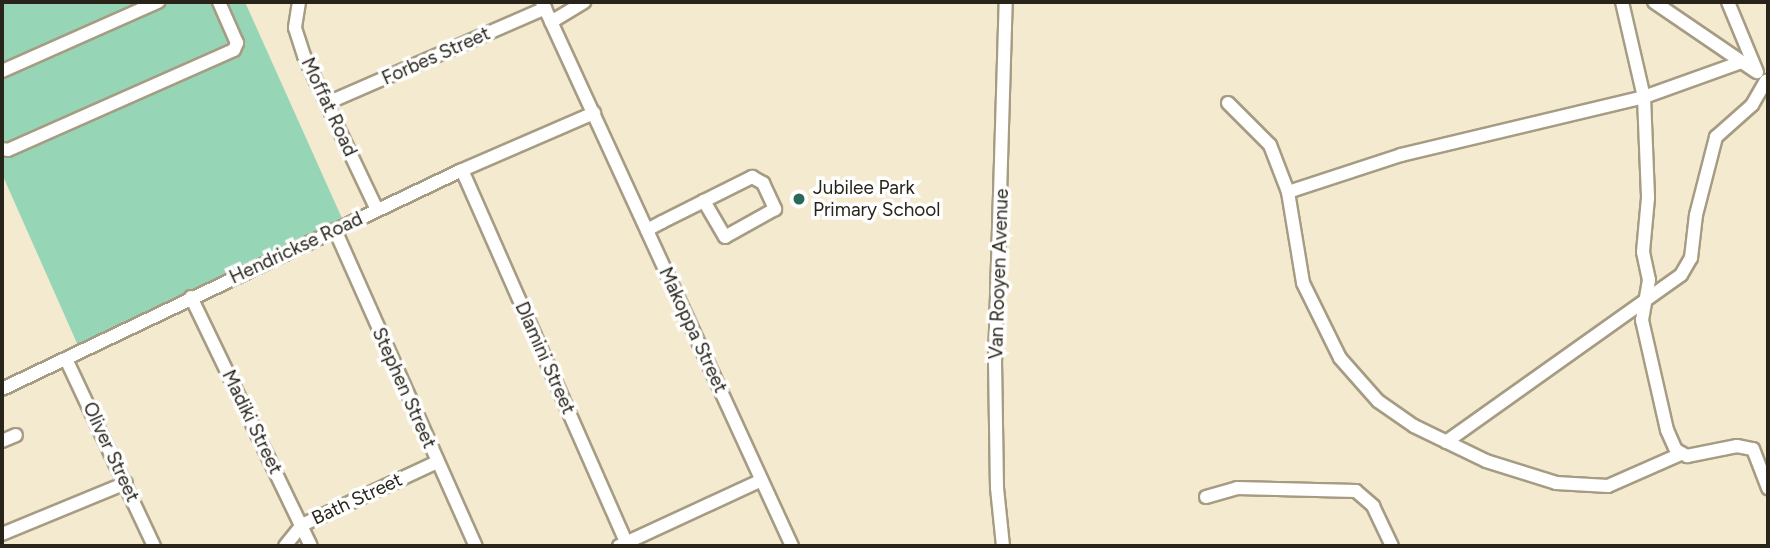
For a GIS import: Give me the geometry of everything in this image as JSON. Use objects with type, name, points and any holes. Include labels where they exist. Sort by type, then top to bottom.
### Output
[{"type":"street","points":[[2,71],[158,2]]},
{"type":"street","points":[[2,149],[8,150],[234,50],[237,43],[219,2]]},
{"type":"street","name":"Moffat Road","points":[[299,2],[295,28],[377,210]]},
{"type":"street","points":[[551,22],[584,2]]},
{"type":"street","name":"Van Rooyen Avenue","points":[[1003,546],[997,488],[995,363],[1006,2]]},
{"type":"street","points":[[1622,2],[1644,97],[1648,198],[1643,252],[1649,280],[1642,320],[1667,430],[1681,454]]},
{"type":"street","points":[[1446,442],[1686,268],[1716,137],[1752,105],[1767,82],[1654,2]]},
{"type":"street","points":[[1728,2],[1755,71]]},
{"type":"street","name":"Forbes Street","points":[[327,103],[544,5]]},
{"type":"street","name":"Makoppa Street","points":[[544,5],[792,546]]},
{"type":"street","points":[[1288,192],[1401,155],[1644,97],[1739,63]]},
{"type":"street","points":[[1228,103],[1270,145],[1288,192],[1303,283],[1340,358],[1378,401],[1446,442],[1523,474],[1581,487],[1608,486],[1681,454],[1749,447],[1756,453],[1768,488]]},
{"type":"street","name":"Hendrickse Road","points":[[2,389],[377,210],[594,113]]},
{"type":"street","name":"Dlamini Street","points":[[463,170],[625,545]]},
{"type":"street","points":[[647,230],[704,201],[752,177],[763,183],[775,209],[725,237],[704,201]]},
{"type":"street","name":"Stephen Street","points":[[335,230],[475,546]]},
{"type":"street","name":"Madiki Street","points":[[191,297],[311,546]]},
{"type":"street","name":"Oliver Street","points":[[66,359],[154,546]]},
{"type":"street","points":[[2,441],[16,435]]},
{"type":"street","name":"Bath Street","points":[[285,546],[302,525],[437,462]]},
{"type":"street","points":[[625,545],[762,480]]},
{"type":"street","points":[[2,534],[126,483]]},
{"type":"street","points":[[1206,497],[1237,488],[1356,491],[1373,506],[1392,546]]},
{"type":"green space","points":[[2,2],[245,2],[345,225],[80,350],[2,174]]},
{"type":"place","name":"Jubilee Park Primary School","points":[[799,199]]}]
